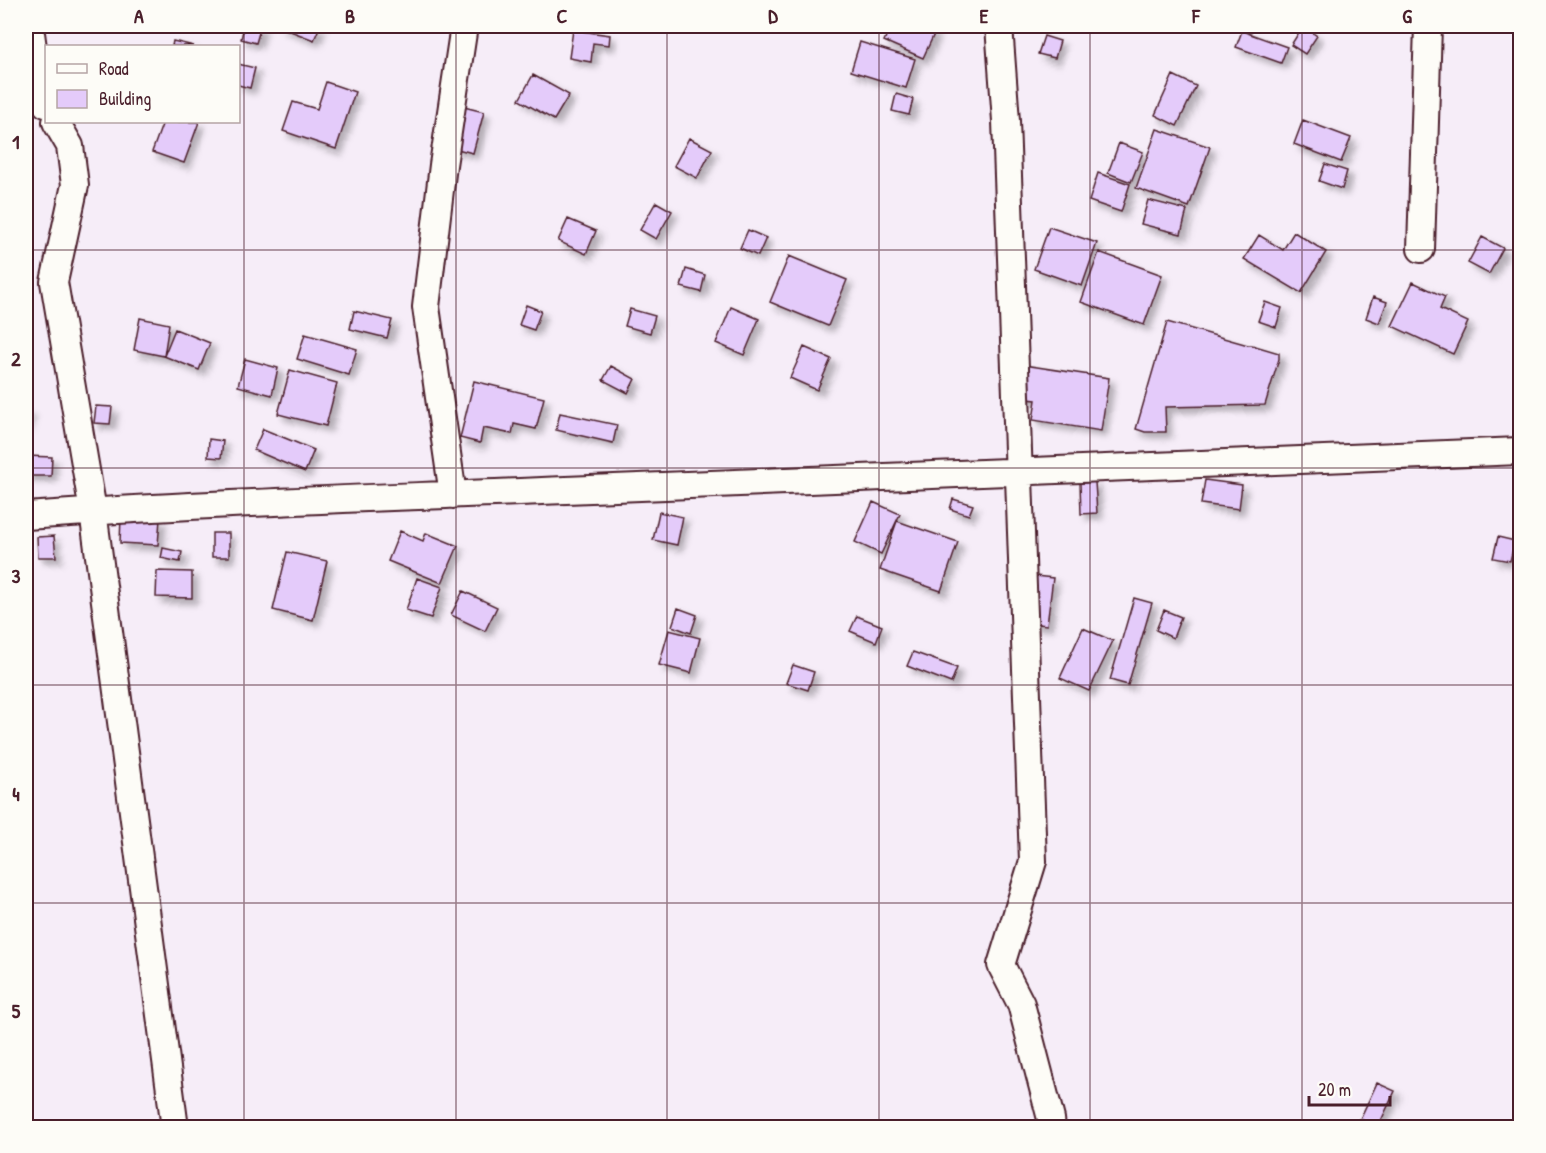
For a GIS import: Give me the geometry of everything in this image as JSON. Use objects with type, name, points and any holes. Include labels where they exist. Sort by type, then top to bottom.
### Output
[{"type":"street","points":[[30,26],[39,91],[45,102]]},
{"type":"street","points":[[453,495],[426,307],[443,165],[464,26]]},
{"type":"street","points":[[999,26],[1006,121],[1033,861],[1001,965],[1021,1005],[1052,1128]]},
{"type":"street","points":[[1420,249],[1428,26]]},
{"type":"street","points":[[57,123],[70,146],[75,185],[54,282],[93,511],[175,1128]]},
{"type":"street","points":[[26,516],[93,511],[1019,470],[1521,451]]},
{"type":"building","points":[[244,26],[261,26],[256,43],[241,39]]},
{"type":"building","points":[[277,26],[320,26],[314,40]]},
{"type":"building","points":[[891,26],[924,26],[923,28],[935,32],[923,58],[884,41]]},
{"type":"building","points":[[1303,26],[1317,36],[1305,54],[1291,45]]},
{"type":"building","points":[[573,30],[610,35],[609,45],[593,43],[591,62],[569,58]]},
{"type":"building","points":[[1242,31],[1287,47],[1281,63],[1236,47]]},
{"type":"building","points":[[1044,36],[1060,41],[1055,58],[1038,54]]},
{"type":"building","points":[[173,41],[190,45],[172,45]]},
{"type":"building","points":[[860,42],[915,59],[906,88],[851,71]]},
{"type":"building","points":[[240,64],[255,68],[250,88],[240,86]]},
{"type":"building","points":[[533,75],[569,95],[554,120],[519,100]]},
{"type":"building","points":[[1173,75],[1196,86],[1177,126],[1155,115]]},
{"type":"building","points":[[326,82],[355,92],[336,149],[283,131],[293,102],[317,109]]},
{"type":"building","points":[[896,94],[913,99],[909,115],[892,111]]},
{"type":"building","points":[[464,107],[484,112],[473,153],[453,148]]},
{"type":"building","points":[[1303,120],[1351,138],[1341,162],[1294,144]]},
{"type":"building","points":[[163,123],[199,123],[184,163],[152,152]]},
{"type":"building","points":[[1157,129],[1210,147],[1189,207],[1136,188]]},
{"type":"building","points":[[689,138],[712,150],[697,178],[674,166]]},
{"type":"building","points":[[1119,143],[1143,152],[1131,182],[1108,173]]},
{"type":"building","points":[[1325,164],[1347,171],[1342,189],[1319,181]]},
{"type":"building","points":[[1098,173],[1130,184],[1121,212],[1089,201]]},
{"type":"building","points":[[1148,200],[1187,210],[1181,234],[1141,224]]},
{"type":"building","points":[[656,202],[672,211],[656,239],[640,230]]},
{"type":"building","points":[[568,219],[596,231],[586,254],[558,241]]},
{"type":"building","points":[[1049,227],[1097,243],[1082,286],[1034,269]]},
{"type":"building","points":[[748,230],[766,238],[758,256],[740,248]]},
{"type":"building","points":[[1294,232],[1326,252],[1301,293],[1244,259],[1259,235],[1283,250]]},
{"type":"building","points":[[1482,237],[1503,248],[1489,274],[1468,263]]},
{"type":"building","points":[[1099,252],[1162,275],[1144,325],[1081,302]]},
{"type":"building","points":[[789,256],[847,280],[828,326],[770,302]]},
{"type":"building","points":[[686,269],[705,275],[701,292],[681,287]]},
{"type":"building","points":[[1413,282],[1445,297],[1440,309],[1468,322],[1453,354],[1392,326]]},
{"type":"building","points":[[1373,297],[1387,302],[1379,323],[1366,318]]},
{"type":"building","points":[[1265,302],[1282,308],[1276,327],[1258,321]]},
{"type":"building","points":[[526,305],[541,311],[534,330],[519,325]]},
{"type":"building","points":[[731,307],[759,319],[744,355],[716,343]]},
{"type":"building","points":[[630,309],[655,316],[650,333],[625,326]]},
{"type":"building","points":[[354,311],[392,320],[387,338],[350,329]]},
{"type":"building","points":[[140,318],[169,324],[164,356],[134,350]]},
{"type":"building","points":[[1167,322],[1279,353],[1265,405],[1165,407],[1166,432],[1145,432],[1136,429]]},
{"type":"building","points":[[175,329],[210,343],[199,370],[164,356]]},
{"type":"building","points":[[305,334],[357,349],[349,375],[297,359]]},
{"type":"building","points":[[804,347],[831,359],[817,390],[790,378]]},
{"type":"building","points":[[245,359],[278,368],[272,395],[238,386]]},
{"type":"building","points":[[1024,365],[1109,378],[1101,431],[1033,420],[1036,400],[1018,398]]},
{"type":"building","points":[[611,366],[635,379],[628,393],[603,380]]},
{"type":"building","points":[[290,370],[337,383],[326,426],[278,414]]},
{"type":"building","points":[[474,381],[544,398],[536,429],[514,424],[512,434],[483,428],[480,443],[460,438]]},
{"type":"building","points":[[96,406],[112,407],[110,424],[94,423]]},
{"type":"building","points":[[26,410],[30,411],[26,426]]},
{"type":"building","points":[[560,413],[617,425],[613,443],[556,430]]},
{"type":"building","points":[[263,429],[314,450],[305,472],[254,450]]},
{"type":"building","points":[[209,439],[223,441],[221,458],[208,457]]},
{"type":"building","points":[[26,456],[52,457],[51,476],[26,476]]},
{"type":"building","points":[[1205,480],[1242,485],[1239,509],[1201,504]]},
{"type":"building","points":[[1095,482],[1097,513],[1081,514],[1080,483]]},
{"type":"building","points":[[953,499],[973,505],[969,515],[950,509]]},
{"type":"building","points":[[873,502],[900,514],[881,554],[855,542]]},
{"type":"building","points":[[659,512],[683,517],[677,545],[653,540]]},
{"type":"building","points":[[121,517],[160,519],[158,545],[120,543]]},
{"type":"building","points":[[897,521],[958,542],[941,591],[880,570]]},
{"type":"building","points":[[400,531],[423,541],[426,533],[458,546],[442,583],[388,561]]},
{"type":"building","points":[[212,533],[229,533],[229,557],[212,557]]},
{"type":"building","points":[[54,536],[56,557],[38,557],[37,537]]},
{"type":"building","points":[[1498,537],[1515,541],[1510,561],[1493,558]]},
{"type":"building","points":[[163,548],[182,552],[180,562],[161,558]]},
{"type":"building","points":[[287,552],[327,561],[313,620],[273,610]]},
{"type":"building","points":[[157,571],[192,572],[192,598],[156,597]]},
{"type":"building","points":[[1035,576],[1053,578],[1047,625],[1029,623]]},
{"type":"building","points":[[417,578],[442,587],[431,618],[406,610]]},
{"type":"building","points":[[463,591],[497,607],[485,631],[451,615]]},
{"type":"building","points":[[1134,598],[1152,603],[1128,685],[1110,680]]},
{"type":"building","points":[[678,608],[697,615],[691,633],[672,626]]},
{"type":"building","points":[[1164,610],[1181,617],[1173,638],[1156,630]]},
{"type":"building","points":[[857,616],[882,626],[876,642],[850,631]]},
{"type":"building","points":[[1083,628],[1113,641],[1089,691],[1060,678]]},
{"type":"building","points":[[669,630],[700,638],[691,673],[659,665]]},
{"type":"building","points":[[913,652],[957,668],[951,683],[907,666]]},
{"type":"building","points":[[793,665],[814,672],[808,690],[786,683]]},
{"type":"building","points":[[1377,1083],[1395,1091],[1378,1127],[1360,1119]]}]
